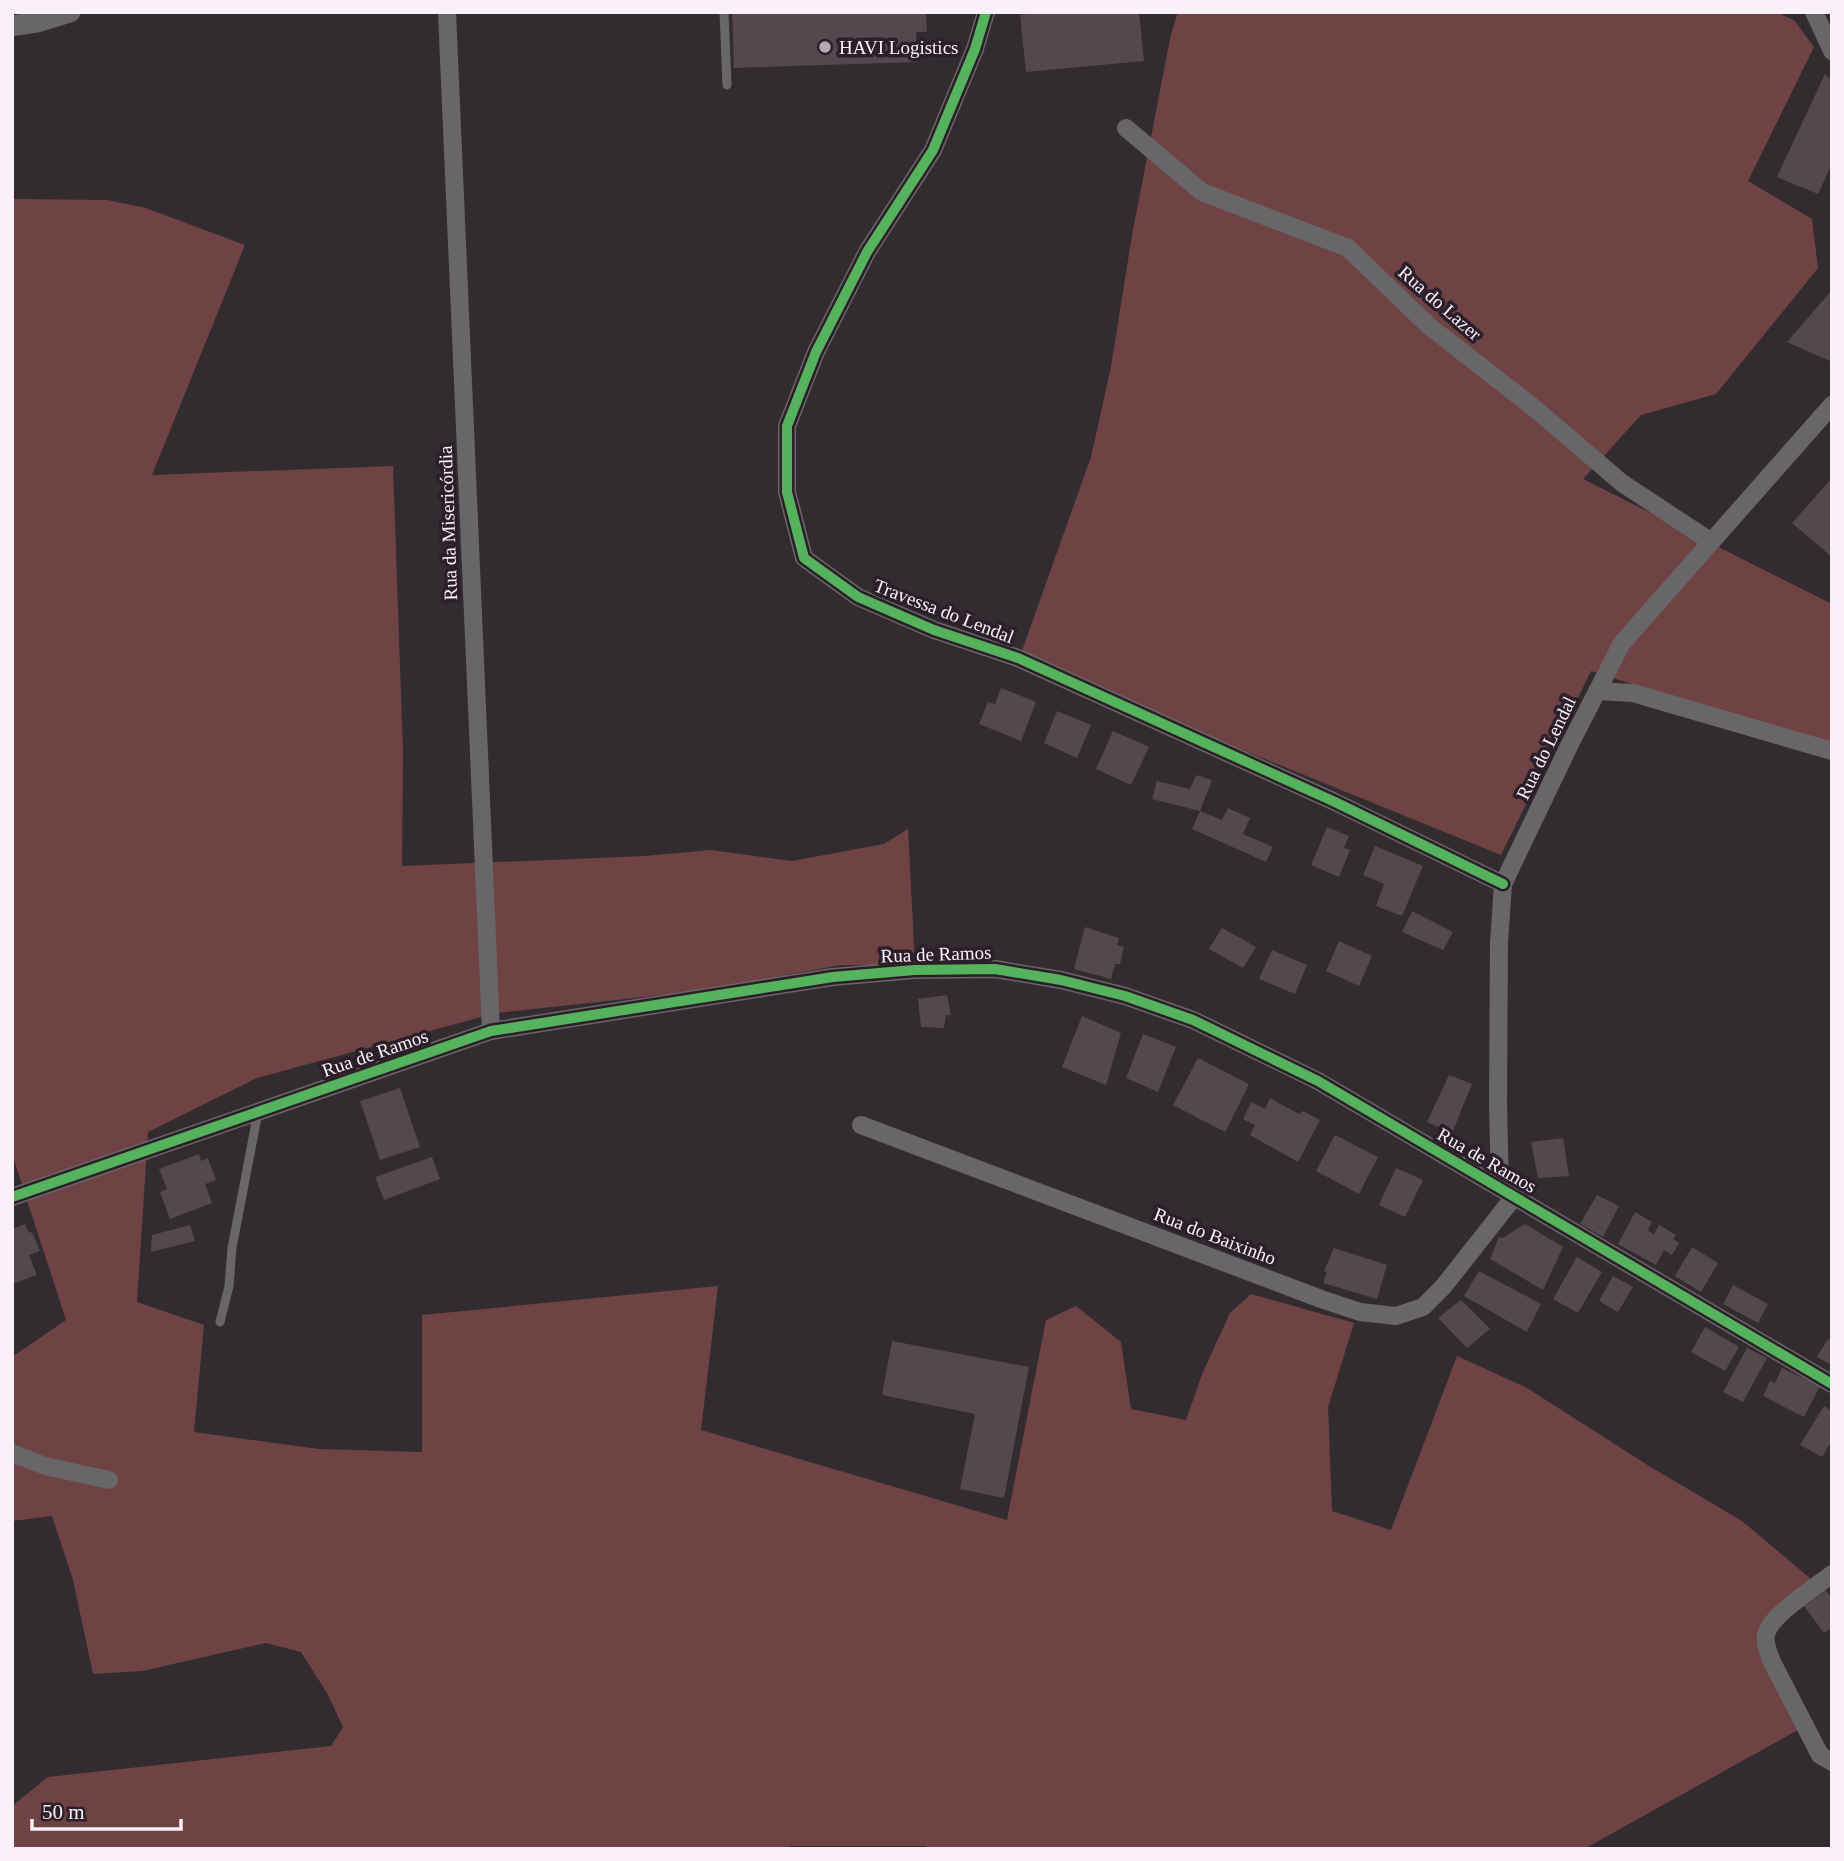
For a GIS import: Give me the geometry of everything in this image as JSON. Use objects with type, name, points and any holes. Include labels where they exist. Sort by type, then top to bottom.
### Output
[{"type":"street","points":[[12,26],[70,12]]},
{"type":"street","name":"Rua da Misericórdia","points":[[447,12],[491,1031]]},
{"type":"street","name":"Travessa do Lendal","points":[[986,12],[975,49],[933,150],[867,252],[816,352],[787,426],[787,492],[804,558],[858,597],[934,630],[1018,658],[1335,803],[1503,884]]},
{"type":"street","points":[[1814,12],[1832,51]]},
{"type":"street","name":"Rua do Lazer","points":[[1126,128],[1202,192],[1348,248],[1429,326],[1533,407],[1622,483],[1710,541]]},
{"type":"street","name":"Rua do Lendal","points":[[1507,1192],[1499,943],[1503,884],[1622,643],[1832,405]]},
{"type":"street","points":[[1597,691],[1633,693],[1832,751]]},
{"type":"street","name":"Rua de Ramos","points":[[12,1196],[491,1031],[833,977],[914,970],[995,969],[1060,980],[1125,996],[1192,1020],[1261,1051],[1318,1081],[1832,1384]]},
{"type":"street","name":"Rua do Baixinho","points":[[861,1125],[1321,1299],[1360,1312],[1396,1316],[1423,1307],[1443,1287],[1507,1192]]},
{"type":"street","points":[[12,1453],[45,1466],[109,1480]]},
{"type":"street","points":[[1832,1574],[1780,1615],[1771,1624],[1766,1635],[1772,1662],[1820,1755],[1832,1762]]},
{"type":"lane","points":[[724,12],[727,85]]},
{"type":"lane","points":[[220,1322],[229,1286],[232,1248],[258,1112]]},
{"type":"shaded area","points":[[1178,12],[1775,12],[1794,20],[1814,47],[1748,181],[1812,219],[1818,268],[1716,394],[1641,415],[1583,479],[1832,604],[1832,747],[1591,671],[1501,855],[1019,659],[1091,457],[1111,367],[1132,235],[1171,34]]},
{"type":"shaded area","points":[[12,199],[107,200],[146,208],[245,245],[152,475],[393,466],[403,751],[402,866],[645,856],[711,850],[792,861],[884,844],[908,829],[915,965],[841,965],[699,991],[496,1013],[257,1078],[148,1132],[137,1302],[204,1325],[194,1432],[319,1449],[422,1452],[422,1315],[718,1286],[701,1430],[1007,1520],[1046,1320],[1076,1306],[1121,1342],[1131,1409],[1186,1420],[1203,1372],[1230,1313],[1251,1294],[1354,1323],[1328,1407],[1332,1511],[1391,1530],[1457,1356],[1527,1388],[1649,1466],[1742,1521],[1811,1579],[1765,1638],[1805,1726],[1584,1849],[929,1849],[926,1846],[790,1846],[788,1849],[12,1849],[12,1806],[48,1777],[331,1746],[343,1727],[327,1693],[301,1652],[266,1643],[142,1671],[93,1674],[73,1580],[52,1516],[12,1521],[12,1357],[66,1320],[12,1154]]},
{"type":"building","name":"HAVI Logistics","points":[[732,12],[926,12],[927,32],[916,32],[917,62],[734,68]]},
{"type":"building","points":[[1043,12],[1139,12],[1144,61],[1026,72],[1020,15]]},
{"type":"building","points":[[1825,74],[1832,81],[1832,164],[1818,194],[1777,177]]},
{"type":"building","points":[[1832,290],[1832,362],[1787,342]]},
{"type":"building","points":[[1832,478],[1832,557],[1792,523]]},
{"type":"building","points":[[1001,688],[1036,702],[1021,741],[979,724],[988,702],[995,704]]},
{"type":"building","points":[[1057,711],[1091,725],[1077,758],[1044,743]]},
{"type":"building","points":[[1113,731],[1149,747],[1131,785],[1096,769]]},
{"type":"building","points":[[1196,775],[1212,780],[1200,811],[1152,799],[1157,781],[1190,789]]},
{"type":"building","points":[[1228,808],[1250,818],[1243,834],[1273,847],[1266,862],[1192,829],[1200,811],[1222,820]]},
{"type":"building","points":[[1327,827],[1349,836],[1344,848],[1350,850],[1339,877],[1311,865]]},
{"type":"building","points":[[1375,846],[1423,866],[1402,916],[1376,906],[1384,884],[1363,875]]},
{"type":"building","points":[[1412,911],[1453,932],[1443,950],[1402,932]]},
{"type":"building","points":[[1085,927],[1119,938],[1117,945],[1124,947],[1120,964],[1115,964],[1111,979],[1074,969]]},
{"type":"building","points":[[1222,928],[1256,947],[1243,968],[1209,949]]},
{"type":"building","points":[[1339,941],[1372,956],[1359,986],[1326,971]]},
{"type":"building","points":[[1272,950],[1307,965],[1295,994],[1259,979]]},
{"type":"building","points":[[947,995],[951,1015],[946,1015],[944,1028],[921,1027],[918,999]]},
{"type":"building","points":[[1082,1016],[1121,1033],[1106,1085],[1062,1067]]},
{"type":"building","points":[[1143,1034],[1176,1047],[1158,1092],[1126,1078]]},
{"type":"building","points":[[1198,1058],[1249,1084],[1225,1132],[1173,1105]]},
{"type":"building","points":[[1449,1075],[1472,1084],[1452,1133],[1427,1122]]},
{"type":"building","points":[[400,1088],[420,1147],[380,1160],[360,1101]]},
{"type":"building","points":[[1270,1098],[1299,1114],[1303,1111],[1320,1120],[1298,1162],[1250,1135],[1255,1125],[1243,1119],[1251,1102],[1265,1109]]},
{"type":"building","points":[[1335,1135],[1378,1157],[1359,1194],[1316,1171]]},
{"type":"building","points":[[1563,1138],[1569,1176],[1538,1178],[1531,1142]]},
{"type":"building","points":[[199,1154],[201,1161],[208,1158],[216,1180],[205,1184],[212,1203],[170,1219],[160,1192],[167,1189],[159,1169]]},
{"type":"building","points":[[432,1157],[440,1179],[384,1200],[375,1177]]},
{"type":"building","points":[[1396,1168],[1423,1180],[1405,1217],[1379,1205]]},
{"type":"building","points":[[1597,1195],[1619,1206],[1603,1237],[1580,1224]]},
{"type":"building","points":[[1635,1212],[1652,1222],[1648,1230],[1650,1232],[1654,1234],[1659,1225],[1676,1235],[1673,1239],[1679,1243],[1672,1255],[1664,1250],[1656,1265],[1618,1244]]},
{"type":"building","points":[[25,1224],[29,1233],[32,1232],[40,1251],[29,1255],[37,1275],[12,1284],[12,1229]]},
{"type":"building","points":[[1525,1224],[1563,1247],[1543,1290],[1490,1259],[1499,1237],[1503,1238]]},
{"type":"building","points":[[190,1225],[195,1241],[151,1252],[152,1235]]},
{"type":"building","points":[[1692,1247],[1718,1263],[1701,1292],[1675,1276]]},
{"type":"building","points":[[1334,1248],[1387,1265],[1377,1299],[1323,1283],[1327,1272],[1324,1271]]},
{"type":"building","points":[[1577,1257],[1602,1272],[1578,1313],[1553,1299]]},
{"type":"building","points":[[1479,1271],[1541,1304],[1527,1332],[1464,1296]]},
{"type":"building","points":[[1613,1276],[1633,1287],[1618,1312],[1599,1301]]},
{"type":"building","points":[[1733,1285],[1768,1304],[1758,1323],[1723,1304]]},
{"type":"building","points":[[1461,1300],[1490,1329],[1467,1348],[1438,1318]]},
{"type":"building","points":[[1705,1327],[1739,1347],[1725,1371],[1691,1352]]},
{"type":"building","points":[[1828,1339],[1832,1341],[1832,1365],[1817,1357]]},
{"type":"building","points":[[892,1341],[1029,1367],[1004,1498],[960,1489],[975,1414],[882,1395]]},
{"type":"building","points":[[1747,1348],[1767,1358],[1743,1402],[1723,1392]]},
{"type":"building","points":[[1782,1368],[1820,1386],[1804,1417],[1763,1396],[1770,1381],[1775,1383]]},
{"type":"building","points":[[1824,1406],[1832,1411],[1832,1440],[1822,1457],[1800,1445]]},
{"type":"building","points":[[1826,1590],[1832,1599],[1832,1628],[1824,1633],[1804,1606]]},
{"type":"cycle path","points":[[986,12],[975,49],[933,150],[867,252],[816,352],[787,426],[787,492],[804,558],[858,597],[934,630],[1018,658],[1335,802],[1503,884]]},
{"type":"cycle path","points":[[12,1197],[491,1031],[833,977],[914,970],[995,969],[1061,980],[1125,996],[1193,1020],[1318,1081],[1832,1384]]},
{"type":"place","name":"HAVI Logistics","points":[[825,47]]}]
